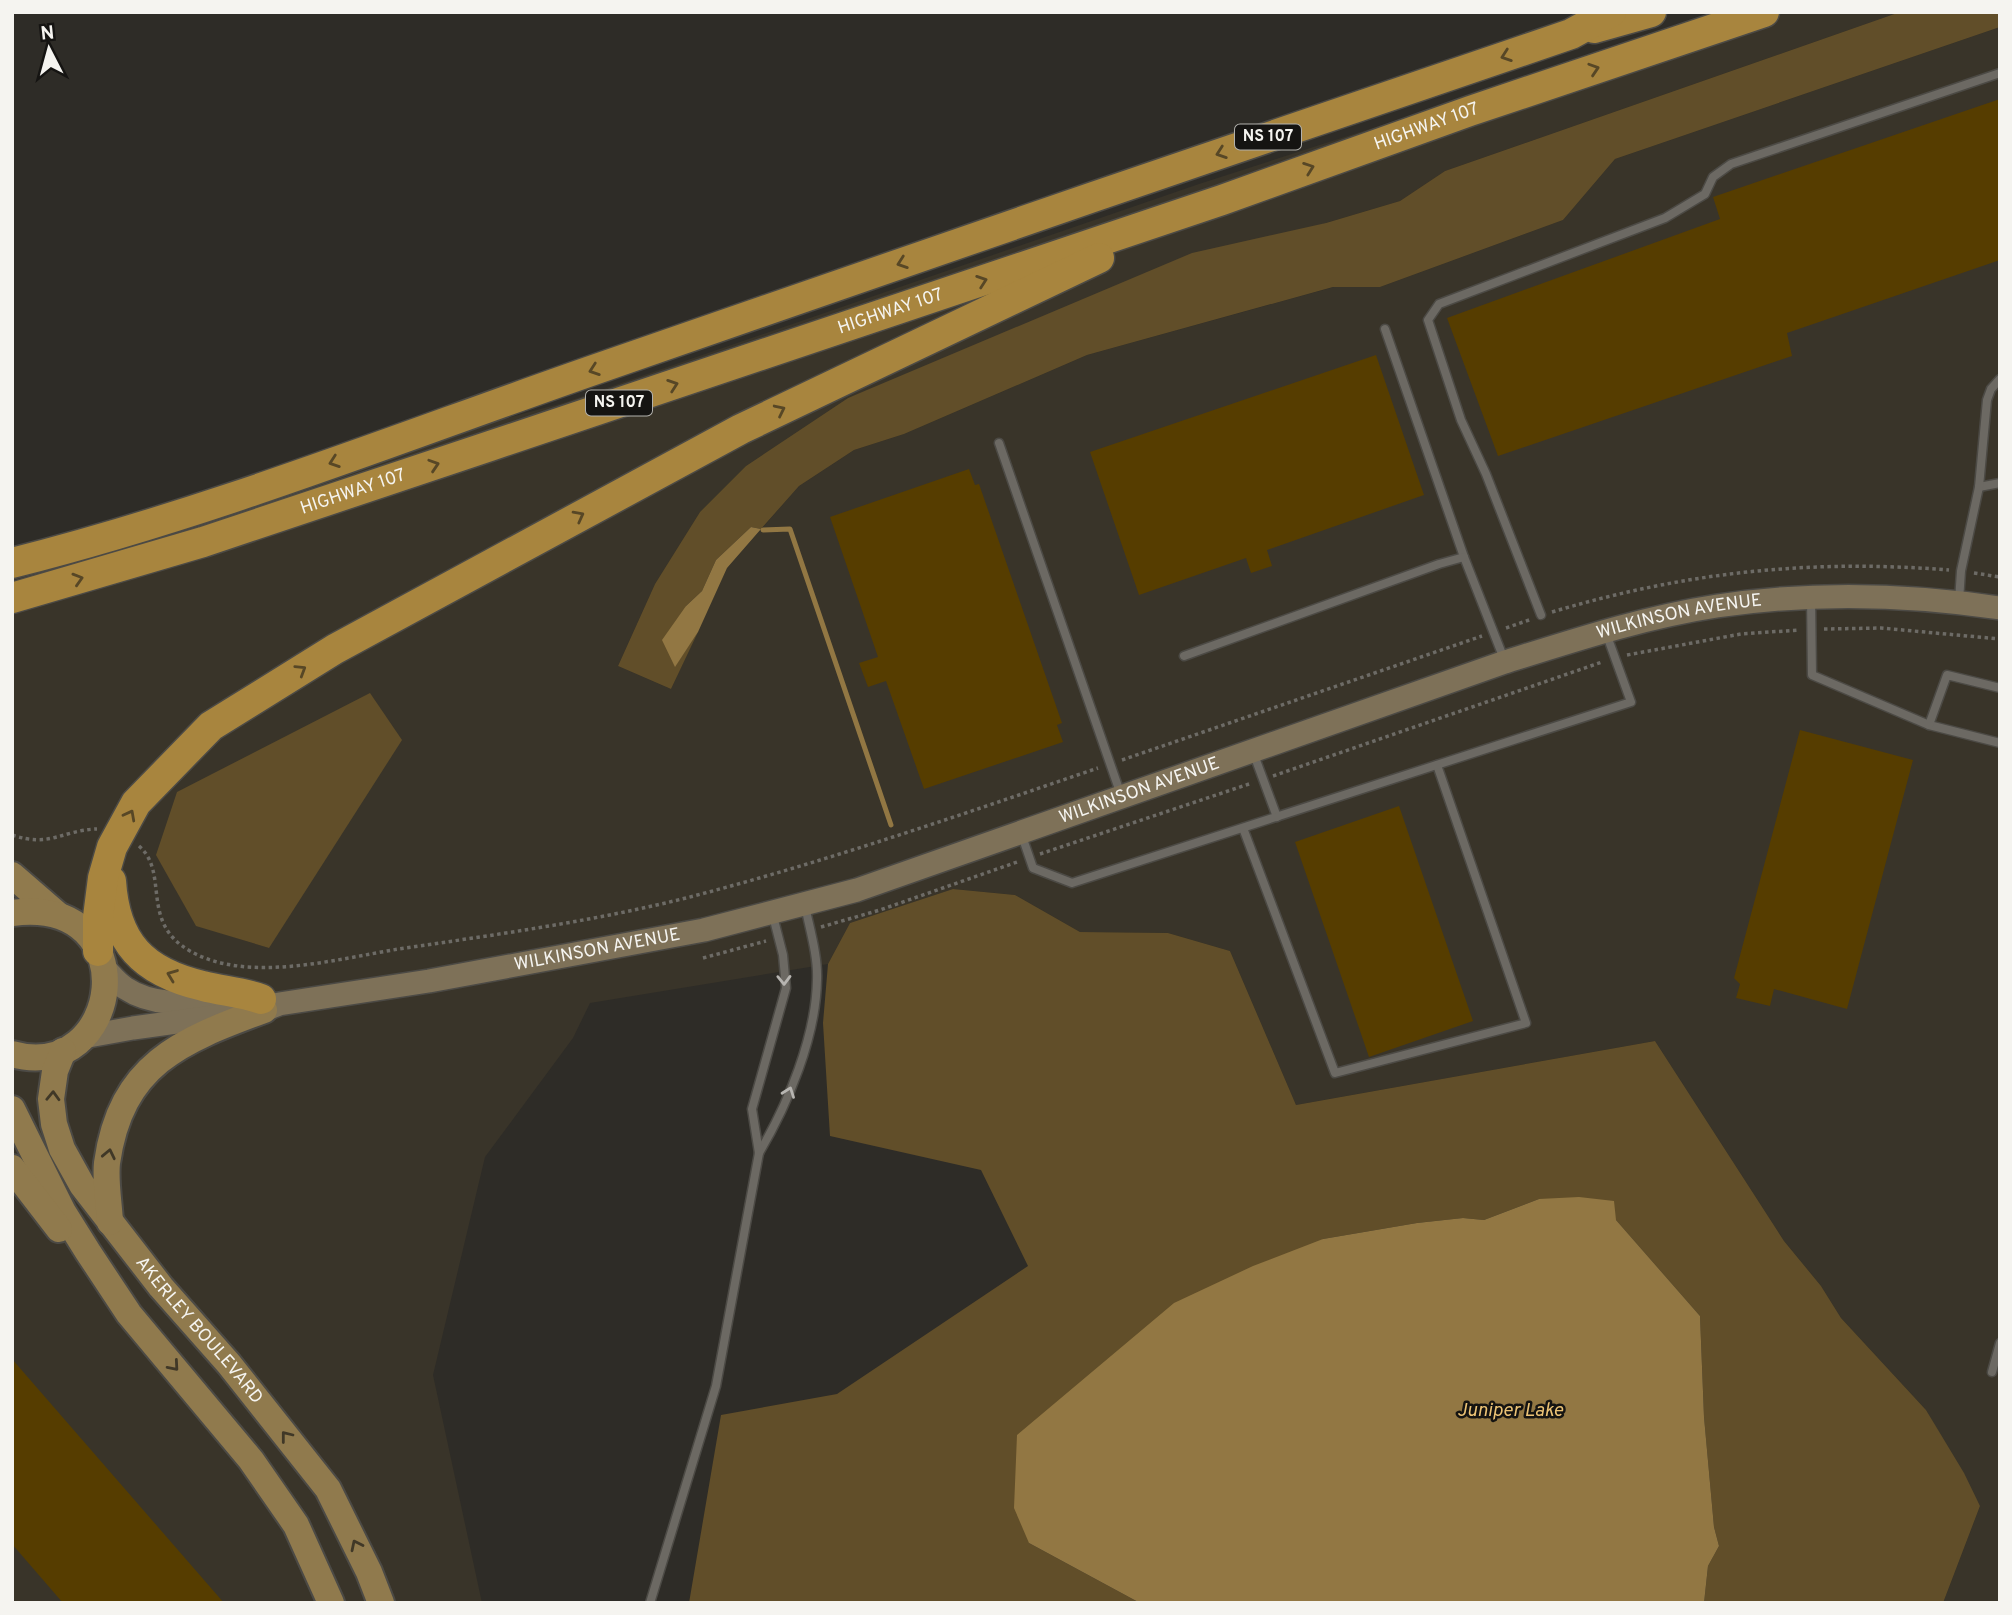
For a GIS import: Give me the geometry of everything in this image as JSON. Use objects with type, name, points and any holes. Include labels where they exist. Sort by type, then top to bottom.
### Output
[{"type":"highway","name":"HIGHWAY 107","points":[[17,562],[173,516],[370,450],[966,240],[1571,34],[1611,12]]},
{"type":"highway","points":[[1571,34],[1651,12]]},
{"type":"highway","name":"HIGHWAY 107","points":[[12,598],[189,546],[289,513],[1222,200],[1470,111],[1764,12]]},
{"type":"highway","points":[[101,960],[98,917],[103,878],[116,840],[136,803],[211,726],[335,649],[741,429],[1222,200]]},
{"type":"highway","points":[[116,840],[111,884],[115,910],[123,933],[136,954],[162,971],[201,986],[247,994],[268,1004]]},
{"type":"main road","points":[[12,875],[57,914],[74,923],[87,935],[101,960]]},
{"type":"main road","points":[[12,913],[34,911],[57,914]]},
{"type":"main road","name":"AKERLEY BOULEVARD","points":[[101,960],[106,988],[103,1007],[95,1023],[73,1044],[55,1071],[51,1099],[54,1124],[62,1149],[82,1185],[110,1222],[161,1287],[229,1364],[328,1489],[369,1572],[381,1603]]},
{"type":"main road","points":[[110,1222],[107,1165],[117,1120],[133,1087],[155,1063],[203,1032],[268,1004]]},
{"type":"main road","points":[[12,1054],[40,1057],[73,1044]]},
{"type":"main road","points":[[12,1109],[63,1212],[130,1314]]},
{"type":"main road","points":[[12,1168],[37,1203],[251,1460],[296,1525],[331,1603]]},
{"type":"street","name":"WILKINSON AVENUE","points":[[73,1044],[132,1028],[565,957],[704,930],[804,905],[857,890],[1505,662],[1605,631],[1716,606],[1811,597],[1959,602],[2000,608]]},
{"type":"street","name":"WILKINSON AVENUE","points":[[101,960],[124,988],[146,998],[182,1003],[268,1004]]},
{"type":"lane","points":[[1541,615],[1486,474],[1461,420],[1440,360],[1428,320],[1439,304],[1665,218],[1704,194],[1713,177],[1731,164],[2000,73]]},
{"type":"lane","points":[[1385,330],[1464,557],[1505,662]]},
{"type":"lane","points":[[1959,602],[1961,571],[1979,487],[1987,400],[1991,389],[2000,379]]},
{"type":"lane","points":[[999,443],[1122,798]]},
{"type":"lane","points":[[1979,487],[2000,483]]},
{"type":"lane","points":[[1184,656],[1464,557]]},
{"type":"lane","points":[[1811,597],[1812,675],[1929,725],[2000,743]]},
{"type":"lane","points":[[1021,832],[1033,869],[1072,883],[1631,702],[1605,631]]},
{"type":"lane","points":[[1929,725],[1947,674],[2000,688]]},
{"type":"lane","points":[[1254,752],[1277,817]]},
{"type":"lane","points":[[1243,828],[1335,1073],[1527,1023],[1437,765]]},
{"type":"lane","points":[[759,1153],[780,1118],[813,1016],[817,979],[813,944],[804,905]]},
{"type":"lane","points":[[650,1603],[716,1386],[759,1153],[752,1109],[786,988],[783,955],[772,913]]},
{"type":"lane","points":[[1992,1372],[2000,1343]]},
{"type":"path","points":[[816,929],[880,910],[1615,658],[1741,634],[1790,629],[1881,628],[2000,639]]},
{"type":"path","points":[[12,835],[29,841],[46,840],[85,830],[142,847],[149,856],[153,869],[159,913],[174,940],[189,951],[211,961],[235,966],[264,967],[296,965],[532,929],[680,899],[845,853]]},
{"type":"path","points":[[703,958],[778,937]]},
{"type":"shaded area","points":[[1732,12],[1900,12],[1445,171],[1400,201],[1326,223],[848,398],[746,466],[700,512],[655,584],[618,666],[671,689],[727,568],[799,486],[854,450],[904,434],[1087,355],[1334,287],[1380,287],[1563,220],[1615,159],[2000,27],[2000,1603],[1943,1603],[1980,1506],[1926,1410],[1841,1318],[1821,1286],[1784,1241],[1655,1041],[1296,1105],[1230,951],[1168,933],[1080,932],[1015,895],[953,889],[850,923],[828,964],[590,1003],[573,1038],[485,1157],[433,1375],[482,1603],[12,1603],[12,551],[563,403],[1199,184]],"holes":[[[157,855],[269,948],[196,925]]]},
{"type":"shaded area","points":[[1900,12],[2000,12],[2000,27],[1615,159],[1563,220],[1380,287],[1333,287],[1087,355],[904,434],[854,450],[799,486],[761,529],[751,527],[716,560],[702,591],[686,606],[675,666],[698,632],[671,689],[618,666],[655,584],[700,512],[746,466],[848,398],[1192,253],[1326,223],[1400,201],[1445,171]]},
{"type":"shaded area","points":[[370,693],[402,740],[269,948],[196,926],[156,855],[177,792]]},
{"type":"shaded area","points":[[953,889],[1015,895],[1080,932],[1168,933],[1230,951],[1296,1105],[1655,1041],[1784,1241],[1821,1286],[1841,1318],[1926,1410],[1964,1473],[1980,1506],[1943,1603],[1704,1603],[1708,1566],[1719,1546],[1714,1527],[1704,1417],[1700,1316],[1616,1220],[1539,1199],[1484,1220],[1463,1218],[1417,1223],[1323,1239],[1029,1543],[1140,1603],[689,1603],[721,1415],[837,1394],[1028,1266],[981,1170],[830,1136],[823,1023],[828,964],[850,923]]},
{"type":"water","points":[[751,527],[761,529],[727,568],[698,632],[675,667],[662,640],[686,606],[702,591],[716,560]]},
{"type":"water","name":"Juniper Lake","points":[[1579,1197],[1614,1201],[1616,1220],[1700,1316],[1704,1417],[1714,1527],[1719,1546],[1708,1566],[1704,1603],[1140,1603],[1029,1543],[1014,1508],[1017,1435],[1174,1303],[1253,1266],[1323,1239],[1417,1223],[1463,1218],[1484,1220],[1539,1199]]},
{"type":"building","points":[[2000,99],[2000,260],[1787,333],[1792,356],[1498,456],[1447,318],[1720,219],[1713,197]]},
{"type":"building","points":[[1376,355],[1424,495],[1267,550],[1272,566],[1251,573],[1246,558],[1139,595],[1090,452]]},
{"type":"building","points":[[969,469],[975,485],[979,484],[1062,723],[1057,725],[1063,742],[924,789],[886,681],[868,687],[859,663],[878,657],[830,517]]},
{"type":"building","points":[[1800,730],[1913,760],[1847,1009],[1774,989],[1770,1006],[1736,998],[1740,984],[1734,978]]},
{"type":"building","points":[[1399,806],[1473,1021],[1369,1057],[1295,842]]},
{"type":"building","points":[[12,1359],[224,1603],[63,1603],[12,1544]]},
{"type":"waterway","points":[[763,530],[790,529],[891,825]]}]
